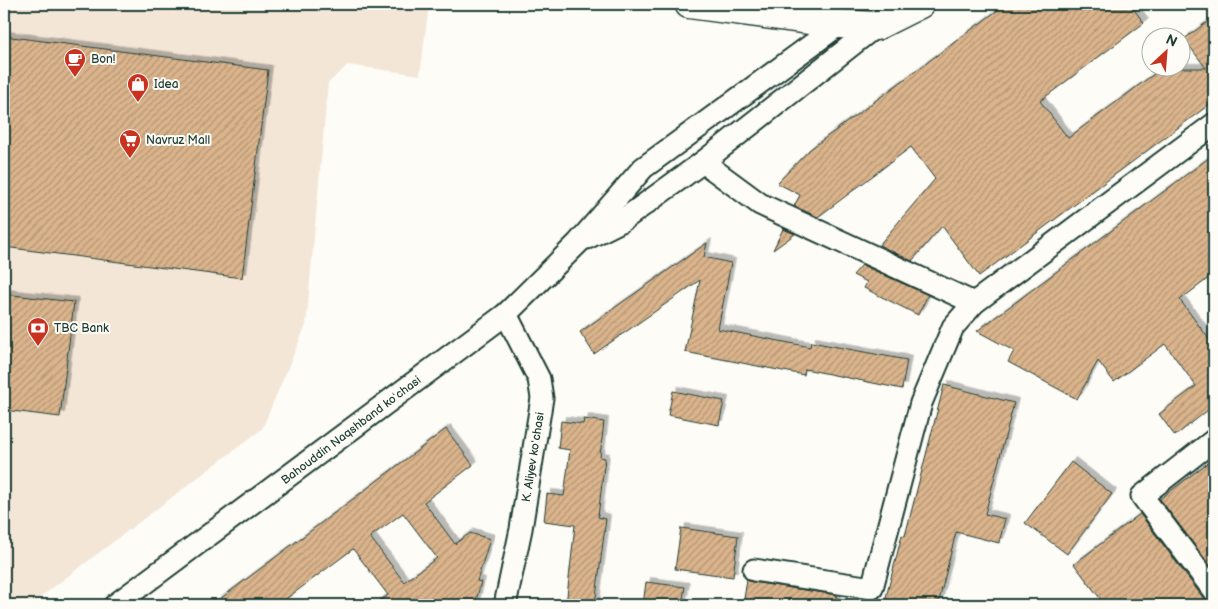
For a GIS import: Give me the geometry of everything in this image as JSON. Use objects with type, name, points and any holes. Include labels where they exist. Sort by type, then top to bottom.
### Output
[{"type":"main road","points":[[689,4],[840,24],[920,4]]},
{"type":"street","points":[[578,243],[623,220],[703,162],[871,15]]},
{"type":"street","points":[[578,243],[643,168],[840,24]]},
{"type":"street","points":[[754,570],[870,597],[921,403],[953,327],[974,303],[1214,124]]},
{"type":"street","points":[[703,162],[760,204],[974,303]]},
{"type":"street","name":"Bahouddin Naqshband koʻchasi","points":[[115,605],[506,314],[578,243]]},
{"type":"street","name":"K. Aliyev koʻchasi","points":[[505,605],[521,529],[542,398],[539,379],[506,314]]},
{"type":"street","points":[[1214,440],[1142,496],[1214,591]]},
{"type":"shaded area","name":"Navruz Mall","points":[[4,4],[429,4],[420,75],[348,65],[328,83],[306,325],[262,429],[30,605],[4,605]]},
{"type":"building","points":[[1006,4],[1130,4],[1144,23],[1040,101],[1068,138],[1149,78],[1190,78],[1190,68],[1206,68],[1190,47],[1190,35],[1214,17],[1214,101],[979,276],[942,226],[912,261],[879,245],[935,179],[911,147],[818,217],[794,206],[800,195],[777,183],[809,150]]},
{"type":"building","name":"Navruz Mall","points":[[4,36],[268,70],[242,278],[4,247]]},
{"type":"building","points":[[1214,154],[1214,274],[1180,300],[1214,346],[1214,410],[1212,407],[1175,436],[1159,414],[1196,386],[1165,344],[1114,382],[1098,361],[1077,399],[1008,362],[1014,351],[977,331]]},
{"type":"building","points":[[783,229],[795,234],[773,250]]},
{"type":"building","points":[[707,243],[704,257],[731,263],[718,329],[810,347],[811,342],[907,360],[902,389],[805,369],[804,375],[685,352],[700,280],[594,354],[580,332]]},
{"type":"building","points":[[862,265],[928,295],[918,315],[864,288],[867,282],[853,275]]},
{"type":"building","points":[[4,294],[74,302],[60,417],[4,410]]},
{"type":"building","points":[[944,385],[1014,403],[985,514],[1005,519],[999,543],[956,532],[938,605],[884,605],[902,535],[905,536]]},
{"type":"building","points":[[673,391],[724,401],[719,425],[668,415]]},
{"type":"building","points":[[584,419],[604,422],[600,457],[605,458],[598,517],[606,519],[595,605],[566,605],[575,525],[544,521],[547,494],[564,496],[570,450],[558,448],[561,421],[583,424]]},
{"type":"building","points":[[446,429],[473,465],[424,502],[455,544],[470,533],[490,539],[477,581],[481,582],[475,605],[374,605],[388,595],[353,549],[278,605],[212,605]],"holes":[[[403,513],[437,558],[404,582],[370,537]]]},
{"type":"building","points":[[1214,458],[1214,571],[1160,499]]},
{"type":"building","points":[[1071,462],[1112,494],[1067,554],[1025,523]]},
{"type":"building","points":[[1140,514],[1204,599],[1214,603],[1214,605],[1105,605],[1074,564]]},
{"type":"building","points":[[681,528],[738,536],[733,577],[675,569]]},
{"type":"building","points":[[747,580],[837,595],[836,605],[743,605]]},
{"type":"building","points":[[646,582],[685,587],[682,605],[643,605]]},
{"type":"place","name":"Bon!","points":[[75,78]]},
{"type":"place","name":"Idea","points":[[138,103]]},
{"type":"place","name":"Navruz Mall","points":[[130,159]]},
{"type":"place","name":"TBC Bank","points":[[38,347]]}]
